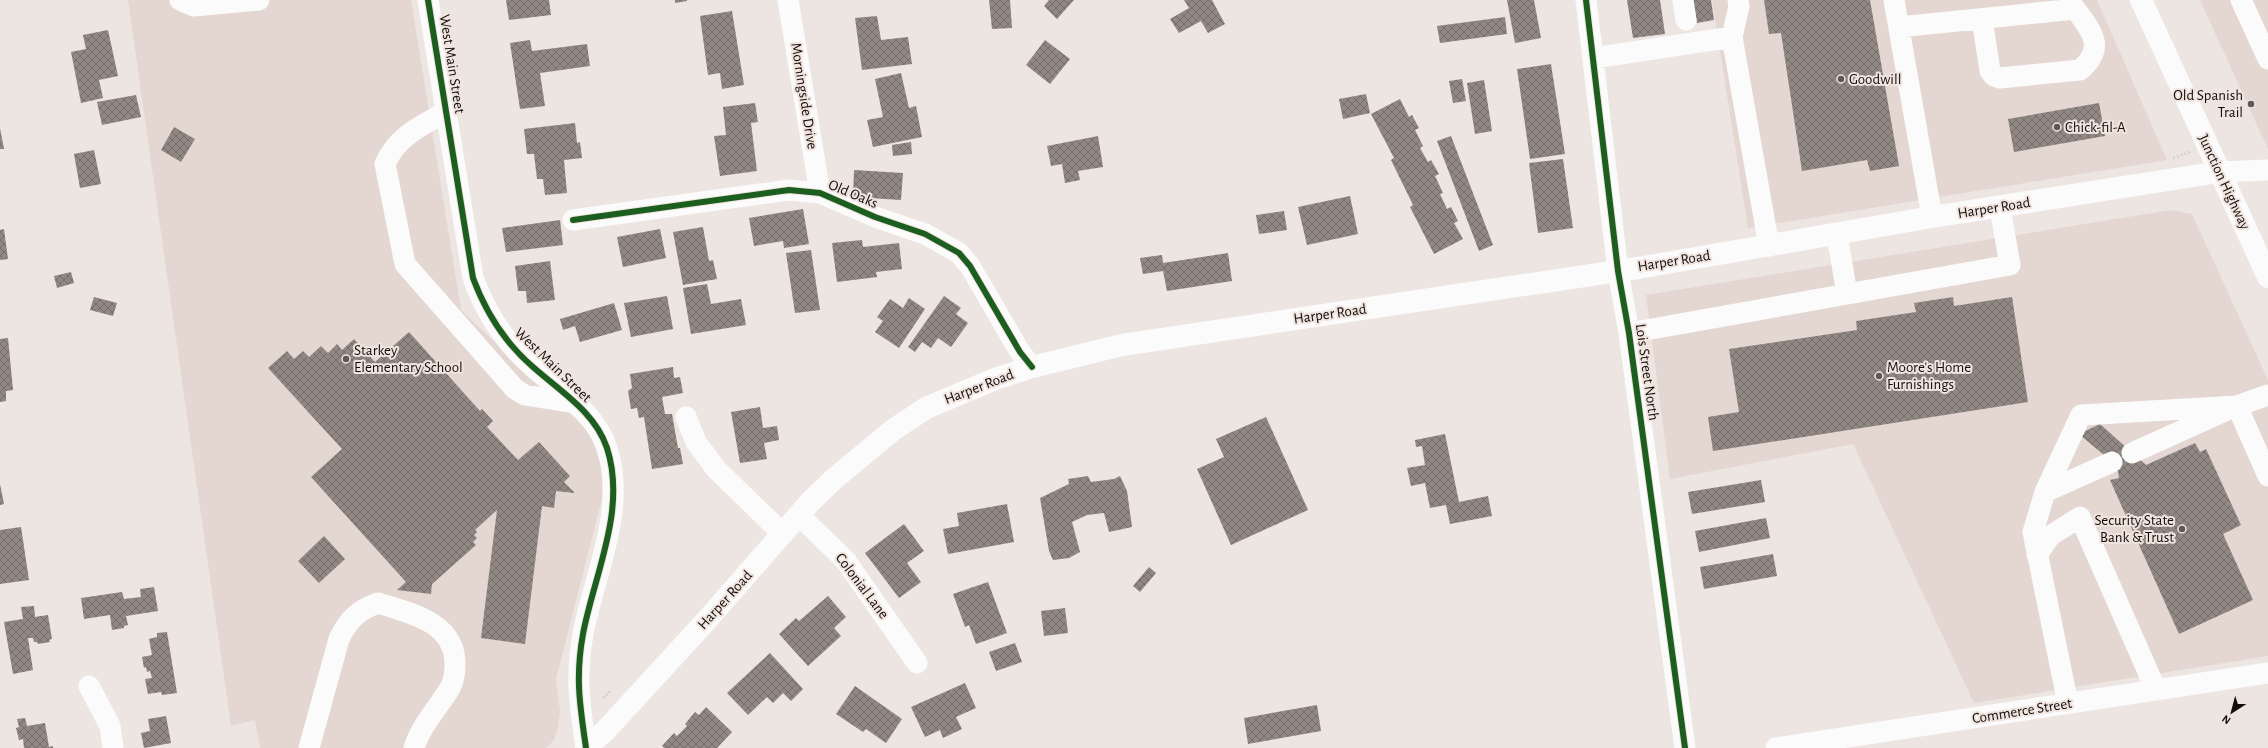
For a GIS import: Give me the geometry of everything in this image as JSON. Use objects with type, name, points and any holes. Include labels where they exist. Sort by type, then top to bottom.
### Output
[{"type":"main road","name":"Junction Highway","points":[[2141,0],[2268,277]]},
{"type":"main road","name":"Harper Road","points":[[586,748],[605,731],[680,650],[835,478],[893,430],[926,408],[960,393],[1032,367],[1122,345],[1618,271],[1932,218],[2219,172]]},
{"type":"street","points":[[180,0],[194,6],[259,0]]},
{"type":"street","name":"West Main Street","points":[[428,0],[473,278],[490,317],[516,351],[575,402],[597,428],[607,447],[612,468],[613,488],[604,551],[583,634],[577,673],[577,687],[586,748]]},
{"type":"street","name":"Morningside Drive","points":[[788,0],[820,193]]},
{"type":"street","name":"Lois Street North","points":[[1586,0],[1618,271],[1629,333],[1685,748]]},
{"type":"street","points":[[1683,0],[1686,20]]},
{"type":"street","points":[[1738,0],[1739,6],[1732,37],[1769,246]]},
{"type":"street","points":[[1894,0],[1932,218]]},
{"type":"street","points":[[2241,0],[2268,59]]},
{"type":"street","points":[[1899,27],[1982,19],[2072,5],[2094,38],[2095,50],[2089,63],[2080,70],[2000,78],[1994,76],[1990,70],[1982,19]]},
{"type":"street","points":[[1594,58],[1732,37]]},
{"type":"street","points":[[446,112],[409,133],[390,153],[385,164],[405,264],[514,389],[525,395],[575,402]]},
{"type":"street","points":[[2219,172],[2268,170]]},
{"type":"street","name":"Old Oaks","points":[[573,220],[789,190],[820,193],[875,217],[925,234],[958,253],[970,266],[1020,352],[1032,367]]},
{"type":"street","points":[[1629,333],[2010,265],[2000,208]]},
{"type":"street","points":[[1837,235],[1847,294]]},
{"type":"street","points":[[2132,453],[2236,406],[2268,395]]},
{"type":"street","points":[[2236,406],[2268,476]]},
{"type":"street","points":[[2068,704],[2033,532],[2045,492],[2081,415],[2236,406]]},
{"type":"street","points":[[686,417],[696,442],[716,469],[784,534]]},
{"type":"street","points":[[2045,492],[2112,462]]},
{"type":"street","name":"Colonial Lane","points":[[800,516],[846,561],[917,663]]},
{"type":"street","points":[[2038,555],[2050,536],[2080,517],[2156,690]]},
{"type":"street","points":[[309,748],[339,639],[346,624],[355,614],[378,603],[424,618],[436,625],[451,643],[455,659],[455,672],[451,687],[422,728],[414,748]]},
{"type":"street","name":"Commerce Street","points":[[1776,748],[1880,740],[2068,704],[2268,673]]},
{"type":"street","points":[[89,686],[110,726],[113,748]]},
{"type":"path","points":[[603,698],[610,691]]},
{"type":"shaded area","name":"Starkey Elementary School","points":[[128,0],[411,0],[461,310],[590,433],[602,469],[602,499],[556,679],[560,711],[558,728],[554,740],[546,748],[260,748],[255,720],[231,726]]},
{"type":"shaded area","points":[[1712,0],[2097,0],[2167,160],[1748,228]]},
{"type":"shaded area","points":[[2200,0],[2268,0],[2268,149]]},
{"type":"shaded area","points":[[2171,210],[2192,214],[2268,380],[2268,656],[1974,703],[1853,444],[1670,479],[1646,295]]},
{"type":"building","points":[[506,0],[549,0],[551,15],[509,20]]},
{"type":"building","points":[[675,0],[687,0],[687,1],[675,3]]},
{"type":"building","points":[[989,0],[1010,0],[1012,28],[992,29]]},
{"type":"building","points":[[1049,0],[1074,0],[1057,19],[1044,6]]},
{"type":"building","points":[[1184,0],[1212,0],[1225,24],[1208,33],[1201,21],[1179,33],[1170,19],[1189,8]]},
{"type":"building","points":[[1507,0],[1534,0],[1541,38],[1515,43]]},
{"type":"building","points":[[1627,0],[1660,0],[1665,34],[1633,38]]},
{"type":"building","points":[[1693,0],[1711,0],[1714,20],[1697,23]]},
{"type":"building","points":[[1764,0],[1870,0],[1899,166],[1870,171],[1867,160],[1802,171],[1781,33],[1769,34]]},
{"type":"building","points":[[732,11],[744,85],[722,89],[720,73],[708,75],[700,16]]},
{"type":"building","points":[[877,16],[881,40],[908,37],[912,64],[862,70],[855,18]]},
{"type":"building","points":[[1505,17],[1507,34],[1440,43],[1437,26]]},
{"type":"building","points":[[108,30],[118,76],[99,80],[103,98],[81,103],[71,52],[86,49],[83,35]]},
{"type":"building","points":[[530,40],[532,51],[587,44],[590,66],[540,73],[545,106],[520,109],[510,43]]},
{"type":"building","points":[[1045,40],[1070,59],[1050,84],[1026,65]]},
{"type":"building","points":[[1551,64],[1565,154],[1530,159],[1517,69]]},
{"type":"building","points":[[901,73],[909,108],[916,106],[922,137],[873,147],[867,120],[883,117],[875,79]]},
{"type":"building","points":[[1462,79],[1466,101],[1453,103],[1449,81]]},
{"type":"building","points":[[1484,80],[1492,131],[1475,134],[1467,83]]},
{"type":"building","points":[[1366,94],[1370,113],[1343,119],[1339,99]]},
{"type":"building","points":[[136,95],[141,117],[102,125],[97,102]]},
{"type":"building","points":[[1400,99],[1409,117],[1412,115],[1419,128],[1415,130],[1423,146],[1420,148],[1428,162],[1431,160],[1439,174],[1435,176],[1443,193],[1440,194],[1447,209],[1451,207],[1458,221],[1454,223],[1463,239],[1434,254],[1410,207],[1413,205],[1391,160],[1394,158],[1371,114]]},
{"type":"building","points":[[755,103],[758,122],[751,123],[757,171],[720,176],[714,136],[726,135],[723,107]]},
{"type":"building","name":"Chick-fil-A","points":[[2099,103],[2105,136],[2014,152],[2008,119]]},
{"type":"building","points":[[575,123],[577,143],[580,142],[582,158],[564,160],[567,193],[545,195],[543,179],[537,179],[534,154],[527,154],[524,129]]},
{"type":"building","points":[[174,127],[195,139],[181,162],[161,150]]},
{"type":"building","points":[[0,128],[4,149],[0,149]]},
{"type":"building","points":[[1098,136],[1103,167],[1078,171],[1080,180],[1065,183],[1062,164],[1051,166],[1047,146]]},
{"type":"building","points":[[1451,136],[1493,245],[1479,251],[1437,141]]},
{"type":"building","points":[[911,142],[912,154],[893,156],[892,145]]},
{"type":"building","points":[[94,150],[101,184],[80,188],[74,154]]},
{"type":"building","points":[[1563,159],[1573,228],[1538,233],[1529,163]]},
{"type":"building","points":[[854,170],[903,173],[901,200],[853,197]]},
{"type":"building","points":[[1350,196],[1358,234],[1307,245],[1298,207]]},
{"type":"building","points":[[803,209],[809,244],[784,248],[783,241],[754,246],[749,218]]},
{"type":"building","points":[[1284,211],[1287,230],[1259,234],[1256,215]]},
{"type":"building","points":[[560,220],[563,245],[506,252],[502,228]]},
{"type":"building","points":[[703,227],[709,261],[713,260],[717,279],[683,285],[673,232]]},
{"type":"building","points":[[4,229],[8,259],[0,260],[0,230]]},
{"type":"building","points":[[660,229],[666,258],[623,267],[617,237]]},
{"type":"building","points":[[862,240],[863,247],[899,243],[902,269],[876,272],[877,277],[837,282],[832,243]]},
{"type":"building","points":[[811,250],[820,310],[795,313],[786,253]]},
{"type":"building","points":[[1228,253],[1232,281],[1167,291],[1163,271],[1143,274],[1140,258],[1162,255],[1163,263]]},
{"type":"building","points":[[550,261],[555,300],[527,303],[526,291],[518,291],[515,266]]},
{"type":"building","points":[[71,272],[74,283],[57,288],[54,276]]},
{"type":"building","points":[[707,284],[711,304],[741,299],[746,325],[691,334],[683,288]]},
{"type":"building","points":[[667,296],[673,329],[631,337],[624,303]]},
{"type":"building","points":[[944,296],[961,308],[956,314],[968,323],[951,347],[938,338],[931,348],[922,342],[915,352],[908,347]]},
{"type":"building","points":[[94,297],[117,303],[113,316],[90,310]]},
{"type":"building","name":"Moore's Home Furnishings","points":[[1953,297],[1954,306],[2012,297],[2028,402],[1713,451],[1708,417],[1739,412],[1729,349],[1857,330],[1856,321],[1916,312],[1914,303]]},
{"type":"building","points":[[909,298],[925,309],[899,348],[875,332],[883,321],[877,317],[890,299],[903,308]]},
{"type":"building","points":[[614,303],[622,330],[580,342],[575,326],[563,330],[560,319]]},
{"type":"building","points":[[409,332],[480,411],[482,409],[493,421],[487,427],[518,460],[539,442],[570,476],[564,482],[575,493],[556,491],[554,508],[542,506],[525,644],[481,638],[497,510],[475,530],[477,532],[474,535],[477,538],[473,542],[476,545],[432,584],[431,594],[397,590],[406,582],[311,477],[342,449],[268,368],[287,351],[294,359],[303,351],[309,357],[321,346],[328,353],[337,344],[342,350],[354,339],[375,362]]},
{"type":"building","points":[[8,338],[13,390],[6,391],[6,401],[0,402],[0,339]]},
{"type":"building","points":[[673,367],[674,378],[680,377],[683,393],[662,397],[665,414],[672,414],[678,448],[680,448],[683,464],[652,469],[644,417],[639,418],[637,408],[631,409],[628,391],[632,388],[630,374]]},
{"type":"building","points":[[760,407],[763,428],[777,426],[779,440],[764,443],[767,459],[740,463],[731,412]]},
{"type":"building","points":[[1266,417],[1308,510],[1231,545],[1197,469],[1224,457],[1216,439]]},
{"type":"building","name":"Security State Bank & Trust","points":[[2100,424],[2146,465],[2195,443],[2200,452],[2206,449],[2241,525],[2223,534],[2253,600],[2179,634],[2110,480],[2119,478],[2117,466],[2079,434]]},
{"type":"building","points":[[1445,434],[1459,502],[1488,496],[1492,516],[1450,524],[1446,505],[1430,508],[1425,483],[1411,486],[1407,468],[1425,465],[1422,446],[1416,447],[1415,440]]},
{"type":"building","points":[[1088,476],[1091,482],[1114,479],[1120,476],[1127,491],[1132,527],[1109,532],[1104,513],[1087,515],[1072,522],[1080,552],[1069,558],[1053,560],[1049,551],[1040,498],[1069,484],[1068,479]]},
{"type":"building","points":[[1761,480],[1765,502],[1692,514],[1688,492]]},
{"type":"building","points":[[0,484],[4,504],[0,505]]},
{"type":"building","points":[[1007,504],[1014,542],[948,554],[943,529],[959,526],[957,513]]},
{"type":"building","points":[[1766,518],[1770,538],[1699,552],[1695,531]]},
{"type":"building","points":[[904,524],[924,551],[907,563],[921,582],[899,598],[865,553]]},
{"type":"building","points":[[21,527],[29,580],[0,584],[0,530]]},
{"type":"building","points":[[324,536],[345,559],[319,583],[298,561]]},
{"type":"building","points":[[1773,554],[1777,576],[1704,589],[1700,567]]},
{"type":"building","points":[[1149,567],[1156,573],[1140,592],[1133,586]]},
{"type":"building","points":[[988,582],[1007,633],[976,644],[969,625],[965,627],[953,594]]},
{"type":"building","points":[[154,587],[158,611],[126,616],[128,625],[124,626],[124,628],[112,630],[110,615],[84,619],[81,598],[122,592],[124,599],[141,597],[140,589]]},
{"type":"building","points":[[828,596],[846,617],[834,628],[841,636],[808,666],[779,634],[796,618],[799,621]]},
{"type":"building","points":[[34,606],[35,617],[48,615],[52,639],[49,640],[50,642],[38,644],[37,642],[34,642],[33,638],[28,638],[33,670],[13,674],[4,622],[23,619],[21,607]]},
{"type":"building","points":[[1065,608],[1068,633],[1044,636],[1041,611]]},
{"type":"building","points":[[167,632],[177,693],[162,695],[161,692],[148,694],[145,679],[152,678],[150,671],[147,672],[146,667],[144,668],[142,657],[152,655],[149,639],[157,637],[157,633]]},
{"type":"building","points":[[1015,643],[1022,662],[996,671],[989,652]]},
{"type":"building","points":[[770,653],[803,689],[791,701],[783,693],[773,703],[767,697],[748,715],[727,693]]},
{"type":"building","points":[[965,683],[976,708],[956,717],[962,729],[943,738],[940,730],[925,737],[911,707]]},
{"type":"building","points":[[855,686],[902,719],[886,743],[866,729],[863,732],[836,714]]},
{"type":"building","points":[[1317,705],[1321,731],[1248,744],[1244,718]]},
{"type":"building","points":[[706,707],[732,732],[717,748],[664,748],[662,746],[674,733],[677,736],[687,726],[685,724],[695,712],[699,715]]},
{"type":"building","points":[[166,716],[171,743],[144,748],[141,733],[150,731],[148,719]]},
{"type":"building","points":[[25,718],[27,726],[45,723],[49,747],[53,746],[53,748],[24,748],[23,739],[19,740],[16,728],[19,727],[17,719]]},
{"type":"cycle path","points":[[428,0],[473,278],[478,291],[490,315],[513,347],[533,367],[576,403],[594,424],[607,448],[612,471],[613,495],[611,519],[607,542],[583,634],[579,664],[579,692],[586,748]]},
{"type":"cycle path","points":[[1586,0],[1618,271],[1629,333],[1685,748]]},
{"type":"cycle path","points":[[573,220],[789,190],[820,193],[875,217],[925,234],[959,253],[970,266],[1020,352],[1032,367]]},
{"type":"place","name":"Goodwill","points":[[1841,79]]},
{"type":"place","name":"Old Spanish Trail","points":[[2251,104]]},
{"type":"place","name":"Chick-fil-A","points":[[2057,127]]},
{"type":"place","name":"Starkey Elementary School","points":[[346,359]]},
{"type":"place","name":"Moore's Home Furnishings","points":[[1879,376]]},
{"type":"place","name":"Security State Bank & Trust","points":[[2182,529]]}]
